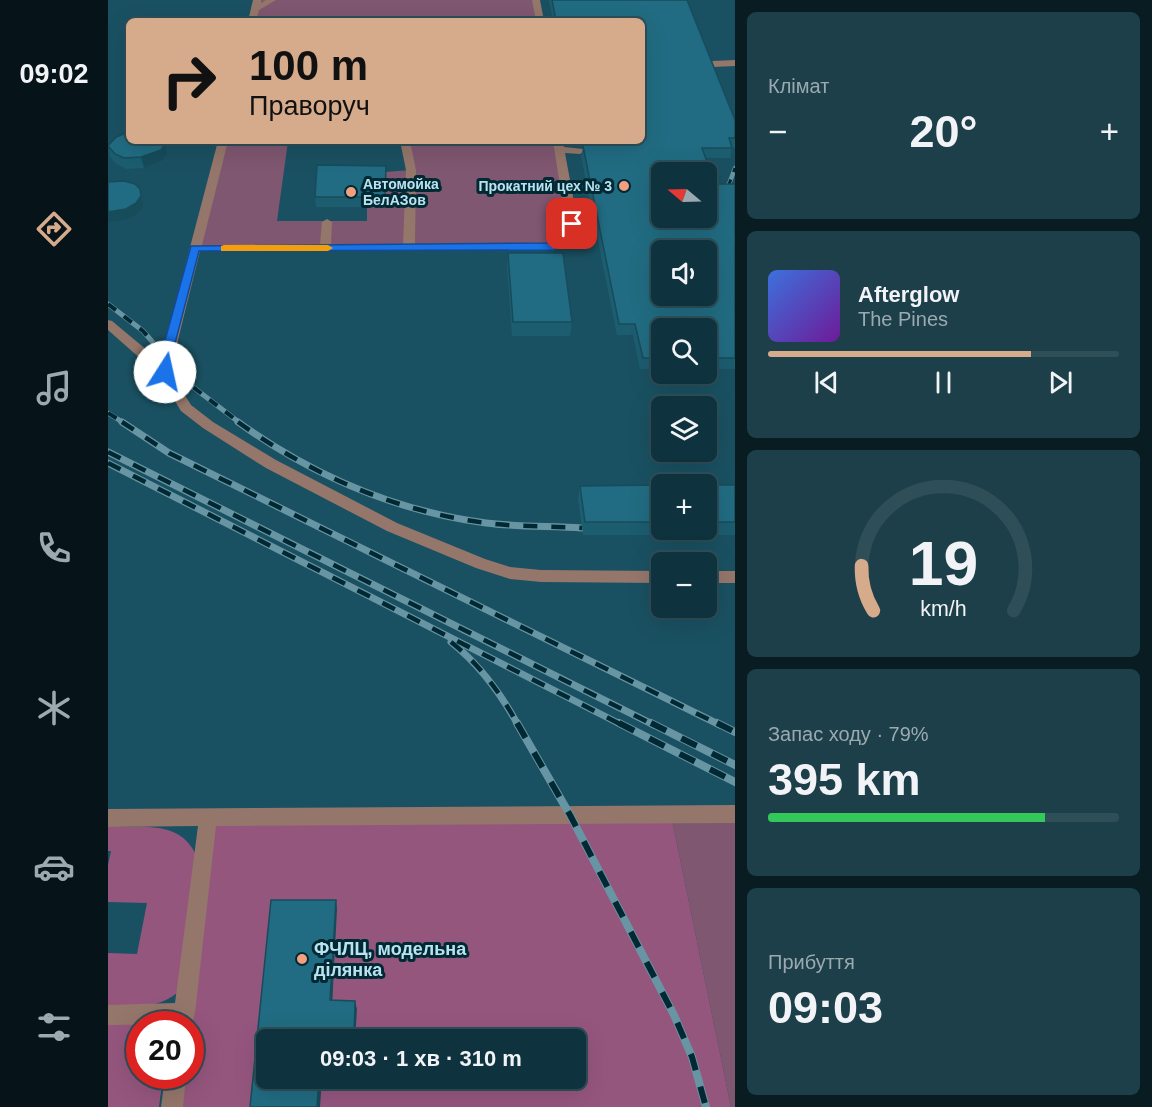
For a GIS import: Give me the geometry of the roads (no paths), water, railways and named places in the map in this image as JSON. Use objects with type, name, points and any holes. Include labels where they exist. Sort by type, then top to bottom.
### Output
[{"type":"lane","points":[[256,4],[272,0]]},
{"type":"lane","points":[[536,0],[539,18]]},
{"type":"lane","points":[[712,64],[735,63]]},
{"type":"lane","points":[[222,144],[166,355],[165,372],[172,389],[186,408],[208,425],[271,464],[392,527],[481,564],[510,573],[541,576],[651,577]]},
{"type":"lane","points":[[406,144],[411,170],[409,247]]},
{"type":"lane","points":[[195,248],[554,246],[569,236],[572,224],[559,146],[580,150]]},
{"type":"lane","points":[[325,248],[327,222]]},
{"type":"lane","points":[[108,324],[165,372]]},
{"type":"lane","points":[[717,577],[735,577]]},
{"type":"lane","points":[[108,818],[735,814]]},
{"type":"lane","points":[[185,1011],[208,817]]},
{"type":"lane","points":[[108,1015],[126,1016]]},
{"type":"lane","points":[[172,1107],[174,1089]]},
{"type":"railway","points":[[728,187],[735,168]]},
{"type":"railway","points":[[727,194],[728,185]]},
{"type":"railway","points":[[108,304],[143,331],[189,384],[240,423]]},
{"type":"railway","points":[[108,413],[124,423]]},
{"type":"railway","points":[[122,422],[169,453],[720,725]]},
{"type":"railway","points":[[238,422],[325,475],[419,510],[486,523],[582,528]]},
{"type":"railway","points":[[108,452],[654,725]]},
{"type":"railway","points":[[108,463],[622,725]]},
{"type":"railway","points":[[451,642],[489,680],[518,725]]},
{"type":"railway","points":[[517,723],[570,815],[674,1015],[692,1057],[706,1107]]},
{"type":"railway","points":[[619,723],[735,782]]},
{"type":"railway","points":[[651,723],[735,765]]},
{"type":"railway","points":[[717,723],[735,732]]},
{"type":"place","name":"Прокатний цех № 3","points":[[624,186]]},
{"type":"place","name":"Автомойка БелАЗов","points":[[351,192]]},
{"type":"place","name":"ФЧЛЦ, модельна ділянка","points":[[302,959]]}]
